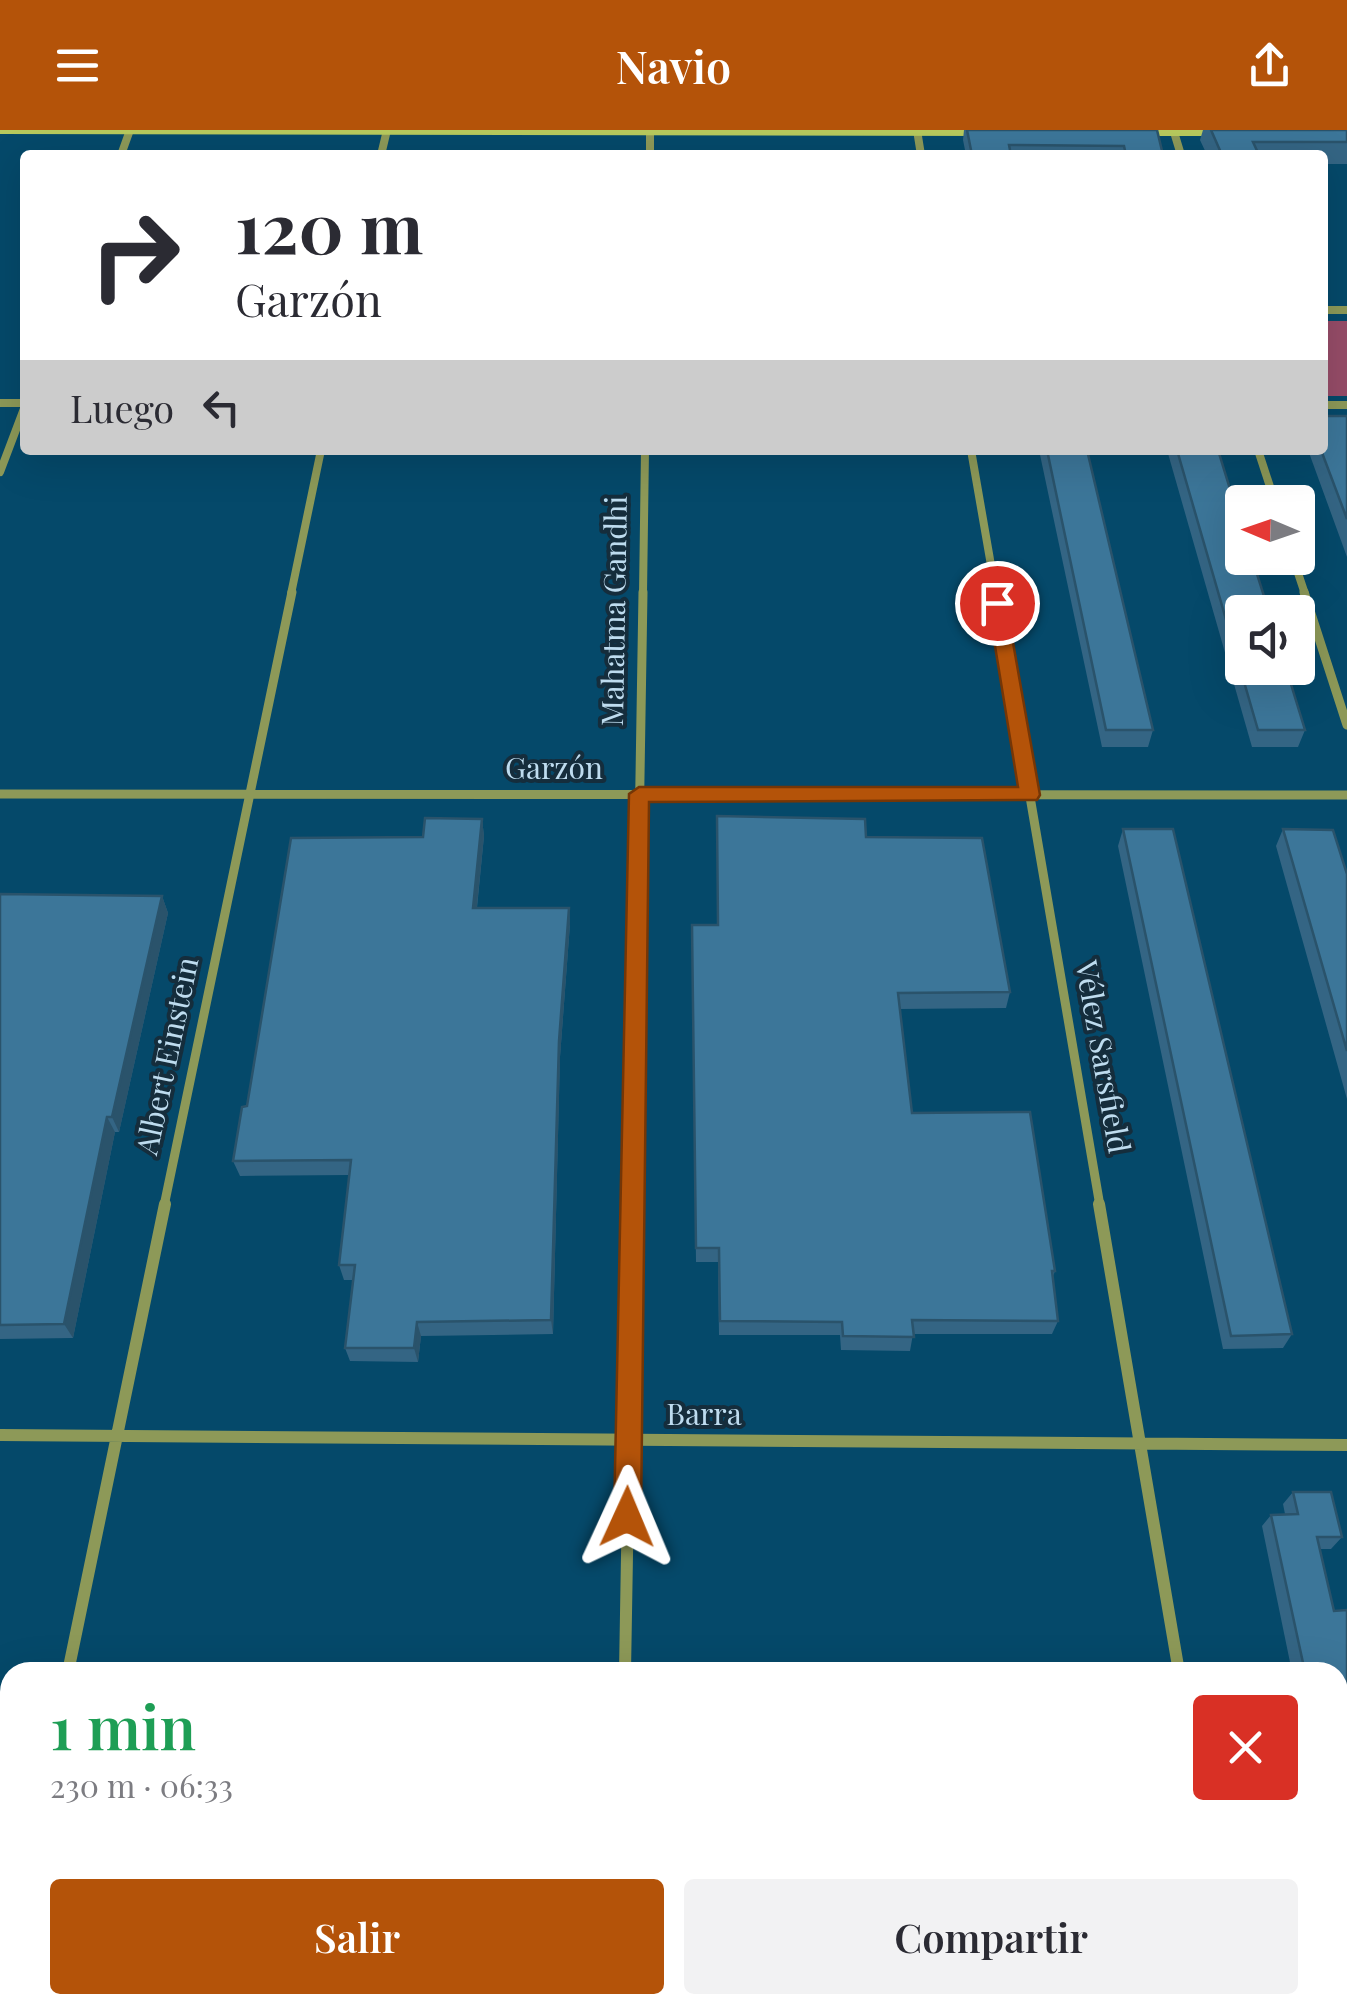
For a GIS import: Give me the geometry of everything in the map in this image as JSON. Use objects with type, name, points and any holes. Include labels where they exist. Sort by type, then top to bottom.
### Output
[{"type":"main road","points":[[0,130],[996,132]]},
{"type":"main road","points":[[1115,132],[1251,132]]},
{"type":"street","points":[[0,472],[20,418]]},
{"type":"street","name":"Albert Einstein","points":[[70,1662],[320,455]]},
{"type":"street","name":"Mahatma Gandhi","points":[[625,1662],[645,455]]},
{"type":"street","name":"Vélez Sarsfield","points":[[972,455],[1177,1662]]},
{"type":"street","points":[[1260,455],[1269,485]]},
{"type":"street","points":[[1298,575],[1347,725]]},
{"type":"street","name":"Garzón","points":[[0,794],[1347,795]]},
{"type":"street","name":"Barra","points":[[0,1435],[1347,1445]]},
{"type":"shaded area","points":[[1328,321],[1347,321],[1347,396],[1328,396]]},
{"type":"building","points":[[967,130],[1157,130],[1162,150],[1009,145],[1010,150],[971,150]]},
{"type":"building","points":[[1211,130],[1347,130],[1347,142],[1253,142],[1257,150],[1220,150]]},
{"type":"building","points":[[1328,416],[1347,416],[1347,519],[1323,455],[1328,455]]},
{"type":"building","points":[[1048,455],[1088,455],[1153,730],[1106,730]]},
{"type":"building","points":[[1178,455],[1220,455],[1229,485],[1225,485],[1225,575],[1257,575],[1264,595],[1225,595],[1225,616]]},
{"type":"building","points":[[1245,685],[1291,685],[1305,730],[1258,730]]},
{"type":"building","points":[[717,816],[865,819],[866,837],[982,838],[1010,992],[898,993],[912,1113],[1030,1112],[1055,1271],[1058,1321],[912,1320],[914,1337],[843,1336],[842,1322],[720,1321],[719,1248],[696,1248],[692,925],[718,925]]},
{"type":"building","points":[[425,818],[482,819],[473,908],[569,908],[559,1041],[551,1320],[417,1322],[414,1348],[345,1348],[355,1265],[339,1265],[351,1160],[233,1161],[242,1107],[247,1106],[291,838],[423,837]]},
{"type":"building","points":[[1123,829],[1173,829],[1292,1334],[1231,1336]]},
{"type":"building","points":[[1283,829],[1333,830],[1347,874],[1347,1051]]},
{"type":"building","points":[[0,894],[162,896],[112,1117],[107,1117],[64,1324],[0,1325]]},
{"type":"building","points":[[1293,1492],[1331,1492],[1342,1537],[1317,1537],[1334,1611],[1347,1610],[1347,1662],[1303,1662],[1271,1515],[1298,1514]]},
{"type":"route","points":[[627,1517],[639,794],[1030,795],[997,603]]}]
